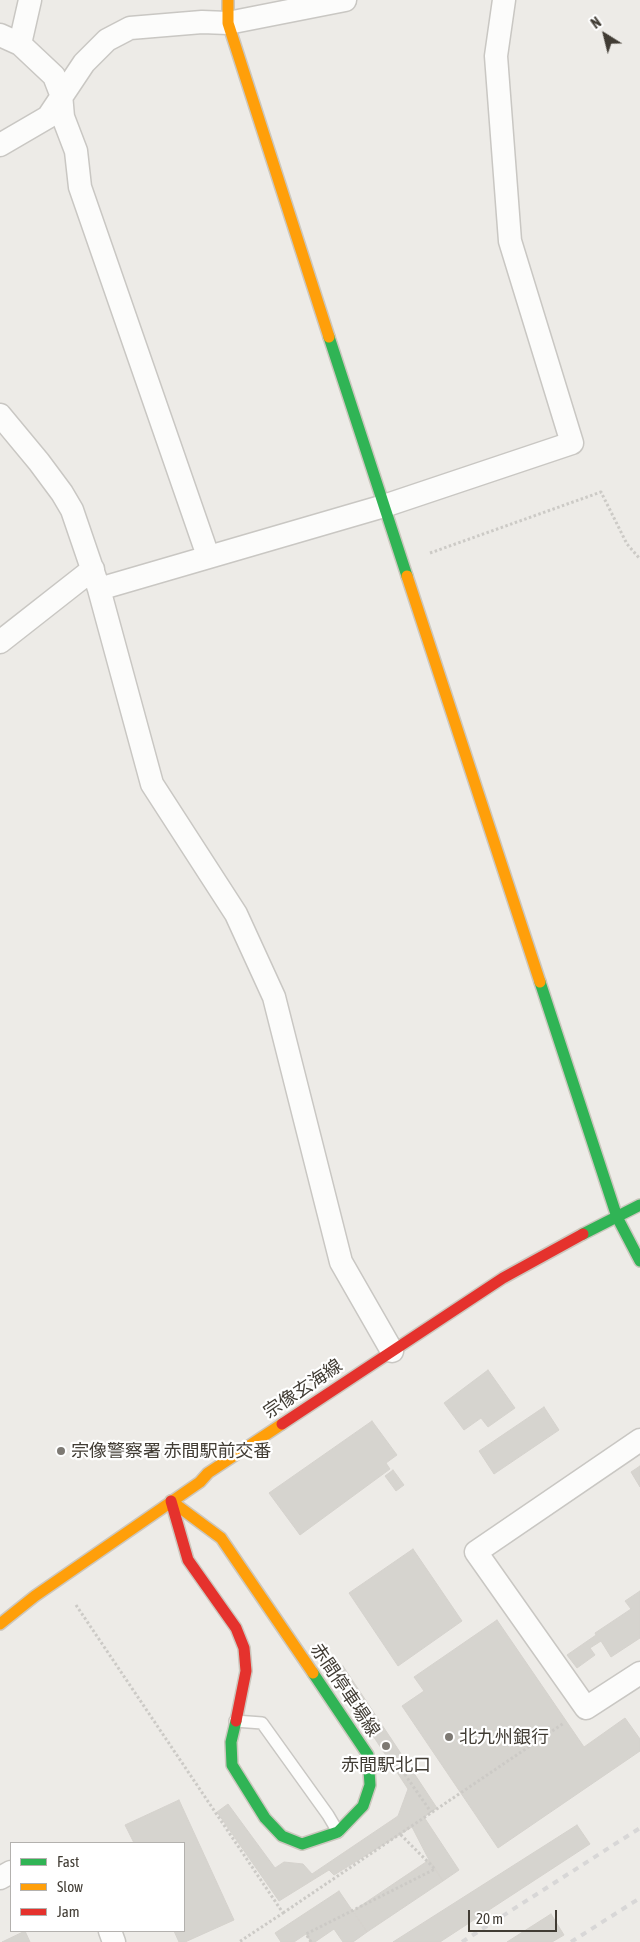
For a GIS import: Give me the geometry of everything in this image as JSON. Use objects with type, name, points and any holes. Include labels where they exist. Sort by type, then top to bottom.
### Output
[{"type":"main road","points":[[228,0],[228,23],[384,506],[617,1217],[640,1261]]},
{"type":"main road","name":"宗像玄海線","points":[[0,1624],[35,1596],[200,1482],[208,1474],[503,1278],[560,1245],[640,1205]]},
{"type":"main road","name":"赤間停車場線","points":[[171,1501],[221,1538],[368,1755],[370,1785],[363,1806],[338,1832],[332,1835],[302,1844],[282,1836],[265,1818],[232,1766],[232,1742],[235,1721],[246,1671],[244,1648],[236,1628],[188,1560],[171,1501]]},
{"type":"street","points":[[30,0],[10,39],[54,76],[61,94],[63,117],[76,151],[80,187],[208,556]]},
{"type":"street","points":[[0,145],[48,117],[61,94],[84,63],[107,40],[130,28],[202,22],[228,23],[345,0]]},
{"type":"street","points":[[0,642],[96,579],[208,556],[384,506],[572,443],[510,241],[496,56],[504,0]]},
{"type":"street","points":[[0,415],[40,462],[72,510],[96,579],[152,784],[236,914],[274,997],[341,1262],[392,1352]]},
{"type":"street","points":[[640,1440],[476,1552],[586,1708],[640,1673]]},
{"type":"lane","points":[[235,1721],[262,1723],[328,1815],[338,1832]]},
{"type":"path","points":[[427,554],[601,492],[627,544],[640,559]]},
{"type":"path","points":[[76,1605],[283,1913]]},
{"type":"path","points":[[239,1942],[586,1708]]},
{"type":"path","points":[[311,1942],[306,1934],[435,1869],[400,1834]]},
{"type":"building","points":[[488,1370],[515,1408],[488,1427],[481,1418],[464,1430],[444,1403]]},
{"type":"building","points":[[544,1407],[559,1430],[494,1474],[479,1451]]},
{"type":"building","points":[[372,1421],[397,1455],[386,1463],[390,1469],[300,1535],[269,1493]]},
{"type":"building","points":[[640,1466],[640,1487],[631,1472]]},
{"type":"building","points":[[393,1470],[404,1485],[396,1491],[385,1476]]},
{"type":"building","points":[[413,1549],[462,1621],[398,1666],[349,1593]]},
{"type":"building","points":[[640,1591],[640,1638],[611,1657],[601,1641],[590,1648],[595,1655],[577,1668],[567,1655],[596,1635],[595,1633],[631,1609],[625,1601]]},
{"type":"building","points":[[497,1620],[584,1747],[625,1718],[640,1739],[640,1751],[498,1848],[402,1706],[424,1691],[414,1677]]},
{"type":"building","points":[[343,1666],[437,1808],[424,1817],[459,1870],[443,1881],[429,1860],[412,1827],[334,1875],[329,1870],[279,1901],[217,1812],[228,1804],[275,1868],[284,1862],[303,1864],[312,1874],[398,1816],[408,1789],[331,1672]]},
{"type":"building","points":[[179,1800],[234,1920],[185,1942],[179,1942],[174,1932],[185,1932],[185,1842],[134,1842],[125,1825]]},
{"type":"building","points":[[577,1825],[590,1844],[440,1942],[393,1942]]},
{"type":"building","points":[[429,1860],[443,1881],[367,1932],[353,1911]]},
{"type":"building","points":[[339,1891],[367,1932],[353,1942],[343,1942],[334,1929],[315,1942],[311,1942],[306,1934],[294,1942],[281,1942],[275,1933]]},
{"type":"building","points":[[551,1914],[564,1935],[552,1942],[507,1942]]},
{"type":"building","points":[[25,1932],[30,1942],[2,1942]]},
{"type":"railway","points":[[462,1942],[640,1828]]},
{"type":"railway","points":[[571,1942],[640,1898]]},
{"type":"traffic: fast","points":[[329,337],[407,576]]},
{"type":"traffic: fast","points":[[540,982],[617,1217],[640,1261]]},
{"type":"traffic: fast","points":[[583,1234],[640,1205]]},
{"type":"traffic: fast","points":[[236,1721],[231,1742],[232,1765],[265,1818],[282,1836],[302,1844],[338,1832],[363,1806],[370,1785],[368,1755],[313,1673]]},
{"type":"traffic: slow","points":[[228,0],[228,23],[329,337]]},
{"type":"traffic: slow","points":[[407,576],[540,982]]},
{"type":"traffic: slow","points":[[0,1624],[35,1596],[200,1482],[208,1473],[282,1424]]},
{"type":"traffic: slow","points":[[171,1501],[221,1538],[313,1673]]},
{"type":"traffic: jam","points":[[282,1424],[503,1278],[583,1234]]},
{"type":"traffic: jam","points":[[171,1501],[188,1560],[236,1628],[244,1648],[246,1671],[236,1721]]},
{"type":"place","name":"宗像警察署 赤間駅前交番","points":[[61,1451]]},
{"type":"place","name":"北九州銀行","points":[[449,1737]]},
{"type":"place","name":"赤間駅北口","points":[[386,1746]]}]
